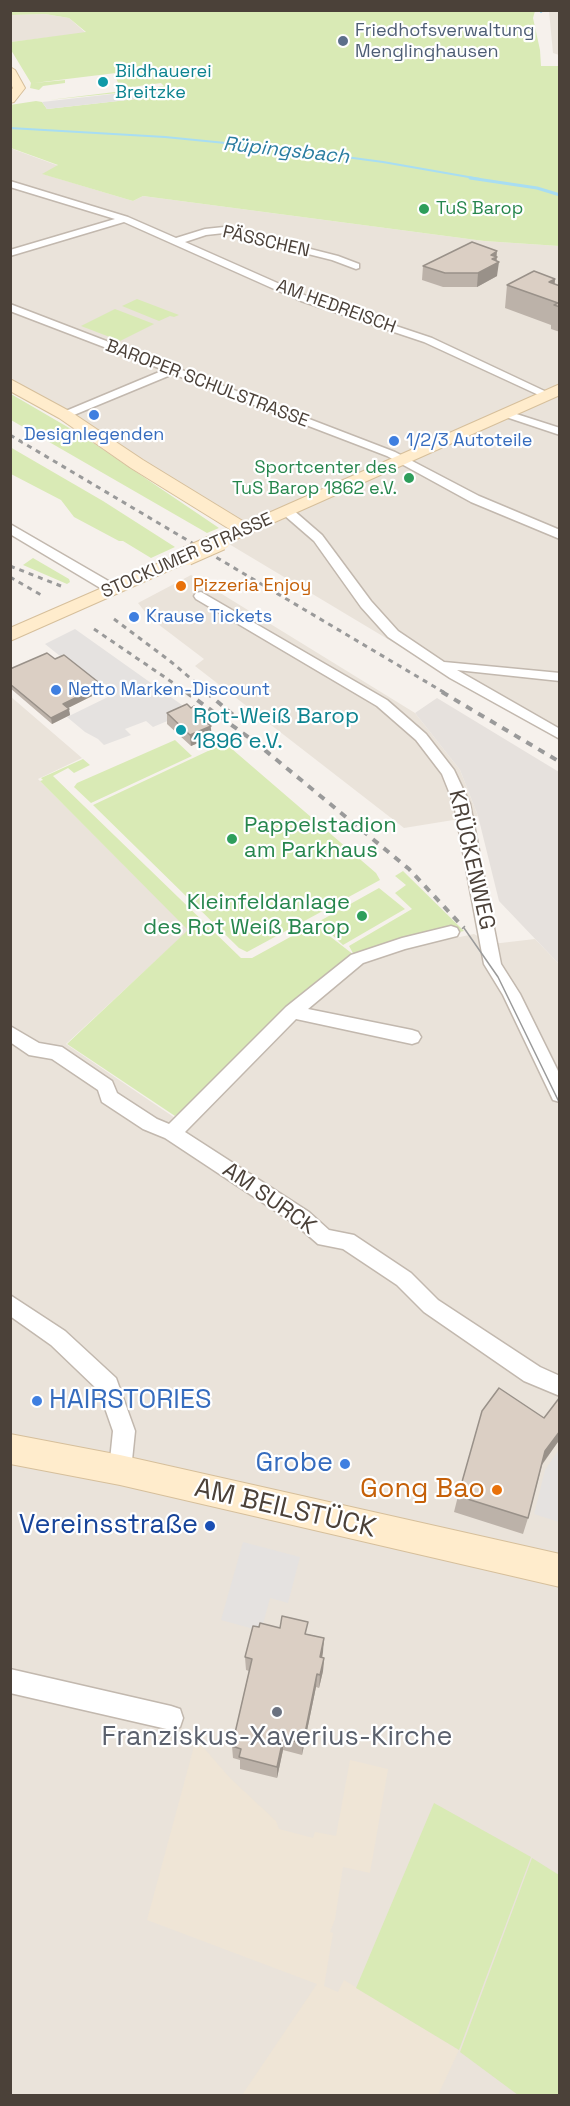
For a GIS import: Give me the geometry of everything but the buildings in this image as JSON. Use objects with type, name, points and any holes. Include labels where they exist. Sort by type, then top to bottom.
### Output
[{"type":"main road","points":[[10,70],[19,84],[19,88],[10,100]]},
{"type":"main road","points":[[10,384],[65,415],[137,464],[244,530]]},
{"type":"main road","name":"STOCKUMER STRASSE","points":[[10,635],[553,392]]},
{"type":"main road","name":"AM BEILSTÜCK","points":[[10,1449],[120,1470],[560,1571]]},
{"type":"street","name":"AM HEDREISCH","points":[[10,184],[125,219],[324,307],[428,340],[553,392]]},
{"type":"street","points":[[10,253],[125,219]]},
{"type":"street","name":"PÄSSCHEN","points":[[175,242],[205,232],[224,230],[335,258],[356,266]]},
{"type":"street","name":"BAROPER SCHULSTRASSE","points":[[10,308],[404,459],[475,499],[560,535]]},
{"type":"street","points":[[65,415],[171,371]]},
{"type":"street","points":[[507,414],[560,432]]},
{"type":"street","points":[[288,512],[318,538],[366,604],[393,634],[560,735]]},
{"type":"street","points":[[547,530],[560,520]]},
{"type":"street","points":[[10,528],[112,589]]},
{"type":"street","name":"KRÜCKENWEG","points":[[201,596],[382,704],[421,737],[449,773],[462,804],[494,964],[560,1095]]},
{"type":"street","points":[[430,658],[453,667],[560,677]]},
{"type":"street","points":[[172,1133],[292,1012],[357,959],[402,944],[451,932]]},
{"type":"street","points":[[292,1012],[412,1037]]},
{"type":"street","name":"AM SURCK","points":[[10,1033],[35,1050],[56,1052],[106,1086],[109,1097],[150,1124],[172,1133],[303,1218],[311,1228],[325,1238],[347,1241],[395,1273],[431,1306],[532,1374],[560,1386]]},
{"type":"street","points":[[10,1304],[58,1338],[108,1385],[124,1431],[120,1470]]},
{"type":"street","points":[[10,1681],[171,1718]]},
{"type":"shaded area","points":[[549,11],[559,11],[559,55],[553,53]]},
{"type":"shaded area","points":[[45,14],[69,18],[86,33],[11,42],[10,15]]},
{"type":"shaded area","points":[[157,89],[163,96],[47,109],[42,102]]},
{"type":"shaded area","points":[[10,148],[59,166],[43,174],[133,201],[143,196],[484,241],[559,246],[559,738],[451,677],[229,544],[288,517],[281,510],[245,525],[11,378]]},
{"type":"shaded area","points":[[191,575],[415,713],[460,770],[478,816],[404,828],[195,666],[204,659],[150,618],[138,603]]},
{"type":"shaded area","points":[[75,629],[182,705],[172,711],[177,717],[153,727],[146,721],[125,729],[131,735],[104,745],[67,717],[110,696],[45,644]]},
{"type":"shaded area","points":[[10,696],[82,758],[38,779],[189,930],[66,1044],[187,1126],[345,971],[398,950],[474,934],[492,944],[535,939],[559,964],[559,2095],[11,2095]]},
{"type":"shaded area","points":[[437,698],[559,772],[559,964],[499,901],[478,816],[460,770],[415,713]]},
{"type":"shaded area","points":[[558,1451],[560,1452],[559,1522],[534,1514],[545,1470]]},
{"type":"shaded area","points":[[243,1542],[300,1557],[288,1603],[270,1598],[261,1631],[221,1620]]},
{"type":"shaded area","points":[[196,1739],[230,1778],[276,1821],[279,1829],[313,1838],[315,1832],[336,1836],[350,1760],[388,1769],[370,1873],[343,1867],[335,1919],[330,1932],[333,1933],[324,1986],[338,1992],[344,1980],[459,2050],[438,2095],[242,2095],[317,1984],[147,1920]]},
{"type":"green space","points":[[11,11],[535,11],[533,18],[541,66],[559,66],[559,246],[484,241],[143,196],[133,201],[42,174],[58,165],[11,148],[10,105],[36,101],[42,102],[47,109],[162,96],[157,89],[49,100],[164,86],[161,83],[118,89],[120,87],[115,76],[150,74],[116,73],[34,83],[65,80],[65,83],[43,86],[39,90],[30,88],[31,83],[11,50],[11,42],[86,32],[69,18],[45,14],[11,15]]},
{"type":"green space","points":[[137,299],[179,315],[159,321],[122,306]]},
{"type":"green space","points":[[115,309],[154,324],[120,341],[81,326]]},
{"type":"green space","points":[[11,394],[83,436],[219,528],[207,533],[11,420]]},
{"type":"green space","points":[[10,447],[103,501],[175,547],[151,558],[123,541],[74,517],[61,500],[11,474]]},
{"type":"green space","points":[[33,558],[69,579],[70,582],[67,584],[23,565]]},
{"type":"green space","points":[[175,740],[192,756],[91,803],[74,787],[77,783]]},
{"type":"green space","name":"Pappelstadion am Parkhaus","points":[[225,743],[376,873],[380,880],[247,952],[239,948],[93,805]]},
{"type":"green space","points":[[83,759],[90,765],[74,773],[68,768],[53,776],[241,958],[252,958],[314,924],[354,955],[349,946],[412,909],[395,893],[406,885],[395,876],[403,871],[464,931],[402,944],[341,972],[175,1116],[67,1044],[188,930],[40,781],[43,780],[41,778]]},
{"type":"green space","name":"Kleinfeldanlage des Rot Weiß Barop","points":[[379,888],[405,909],[343,945],[318,922]]},
{"type":"green space","points":[[434,1803],[531,1857],[459,2050],[356,1988]]},
{"type":"green space","points":[[532,1858],[559,1875],[559,2095],[518,2095],[460,2052]]},
{"type":"waterway","name":"Rüpingsbach","points":[[10,128],[165,137],[286,149],[383,162],[480,179]]},
{"type":"waterway","name":"Rüpingsbach","points":[[470,178],[537,188],[560,195]]},
{"type":"tram line","points":[[464,928],[498,977],[560,1104]]},
{"type":"railway","points":[[10,435],[445,693]]},
{"type":"railway","points":[[10,566],[61,586]]},
{"type":"railway","points":[[10,577],[43,596]]},
{"type":"railway","points":[[114,619],[208,693]]},
{"type":"railway","points":[[94,629],[188,693]]},
{"type":"railway","points":[[186,692],[255,742],[409,869],[464,928]]},
{"type":"railway","points":[[206,692],[238,719]]},
{"type":"railway","points":[[442,692],[560,762]]},
{"type":"place","name":"Friedhofsverwaltung Menglinghausen","points":[[343,41]]},
{"type":"place","name":"Bildhauerei Breitzke","points":[[103,82]]},
{"type":"place","name":"TuS Barop","points":[[424,209]]},
{"type":"place","name":"Designlegenden","points":[[94,415]]},
{"type":"place","name":"1/2/3 Autoteile","points":[[394,441]]},
{"type":"place","name":"Sportcenter des TuS Barop 1862 e.V.","points":[[409,478]]},
{"type":"place","name":"Pizzeria Enjoy","points":[[181,586]]},
{"type":"place","name":"Krause Tickets","points":[[134,617]]},
{"type":"place","name":"Netto Marken-Discount","points":[[56,690]]},
{"type":"place","name":"Rot-Weiß Barop 1896 e.V.","points":[[181,730]]},
{"type":"place","name":"Pappelstadion am Parkhaus","points":[[232,839]]},
{"type":"place","name":"Kleinfeldanlage des Rot Weiß Barop","points":[[362,916]]},
{"type":"place","name":"HAIRSTORIES","points":[[37,1401]]},
{"type":"place","name":"Grobe","points":[[345,1464]]},
{"type":"place","name":"Gong Bao","points":[[497,1490]]},
{"type":"place","name":"Vereinsstraße","points":[[210,1526]]},
{"type":"place","name":"Franziskus-Xaverius-Kirche","points":[[277,1712]]}]
